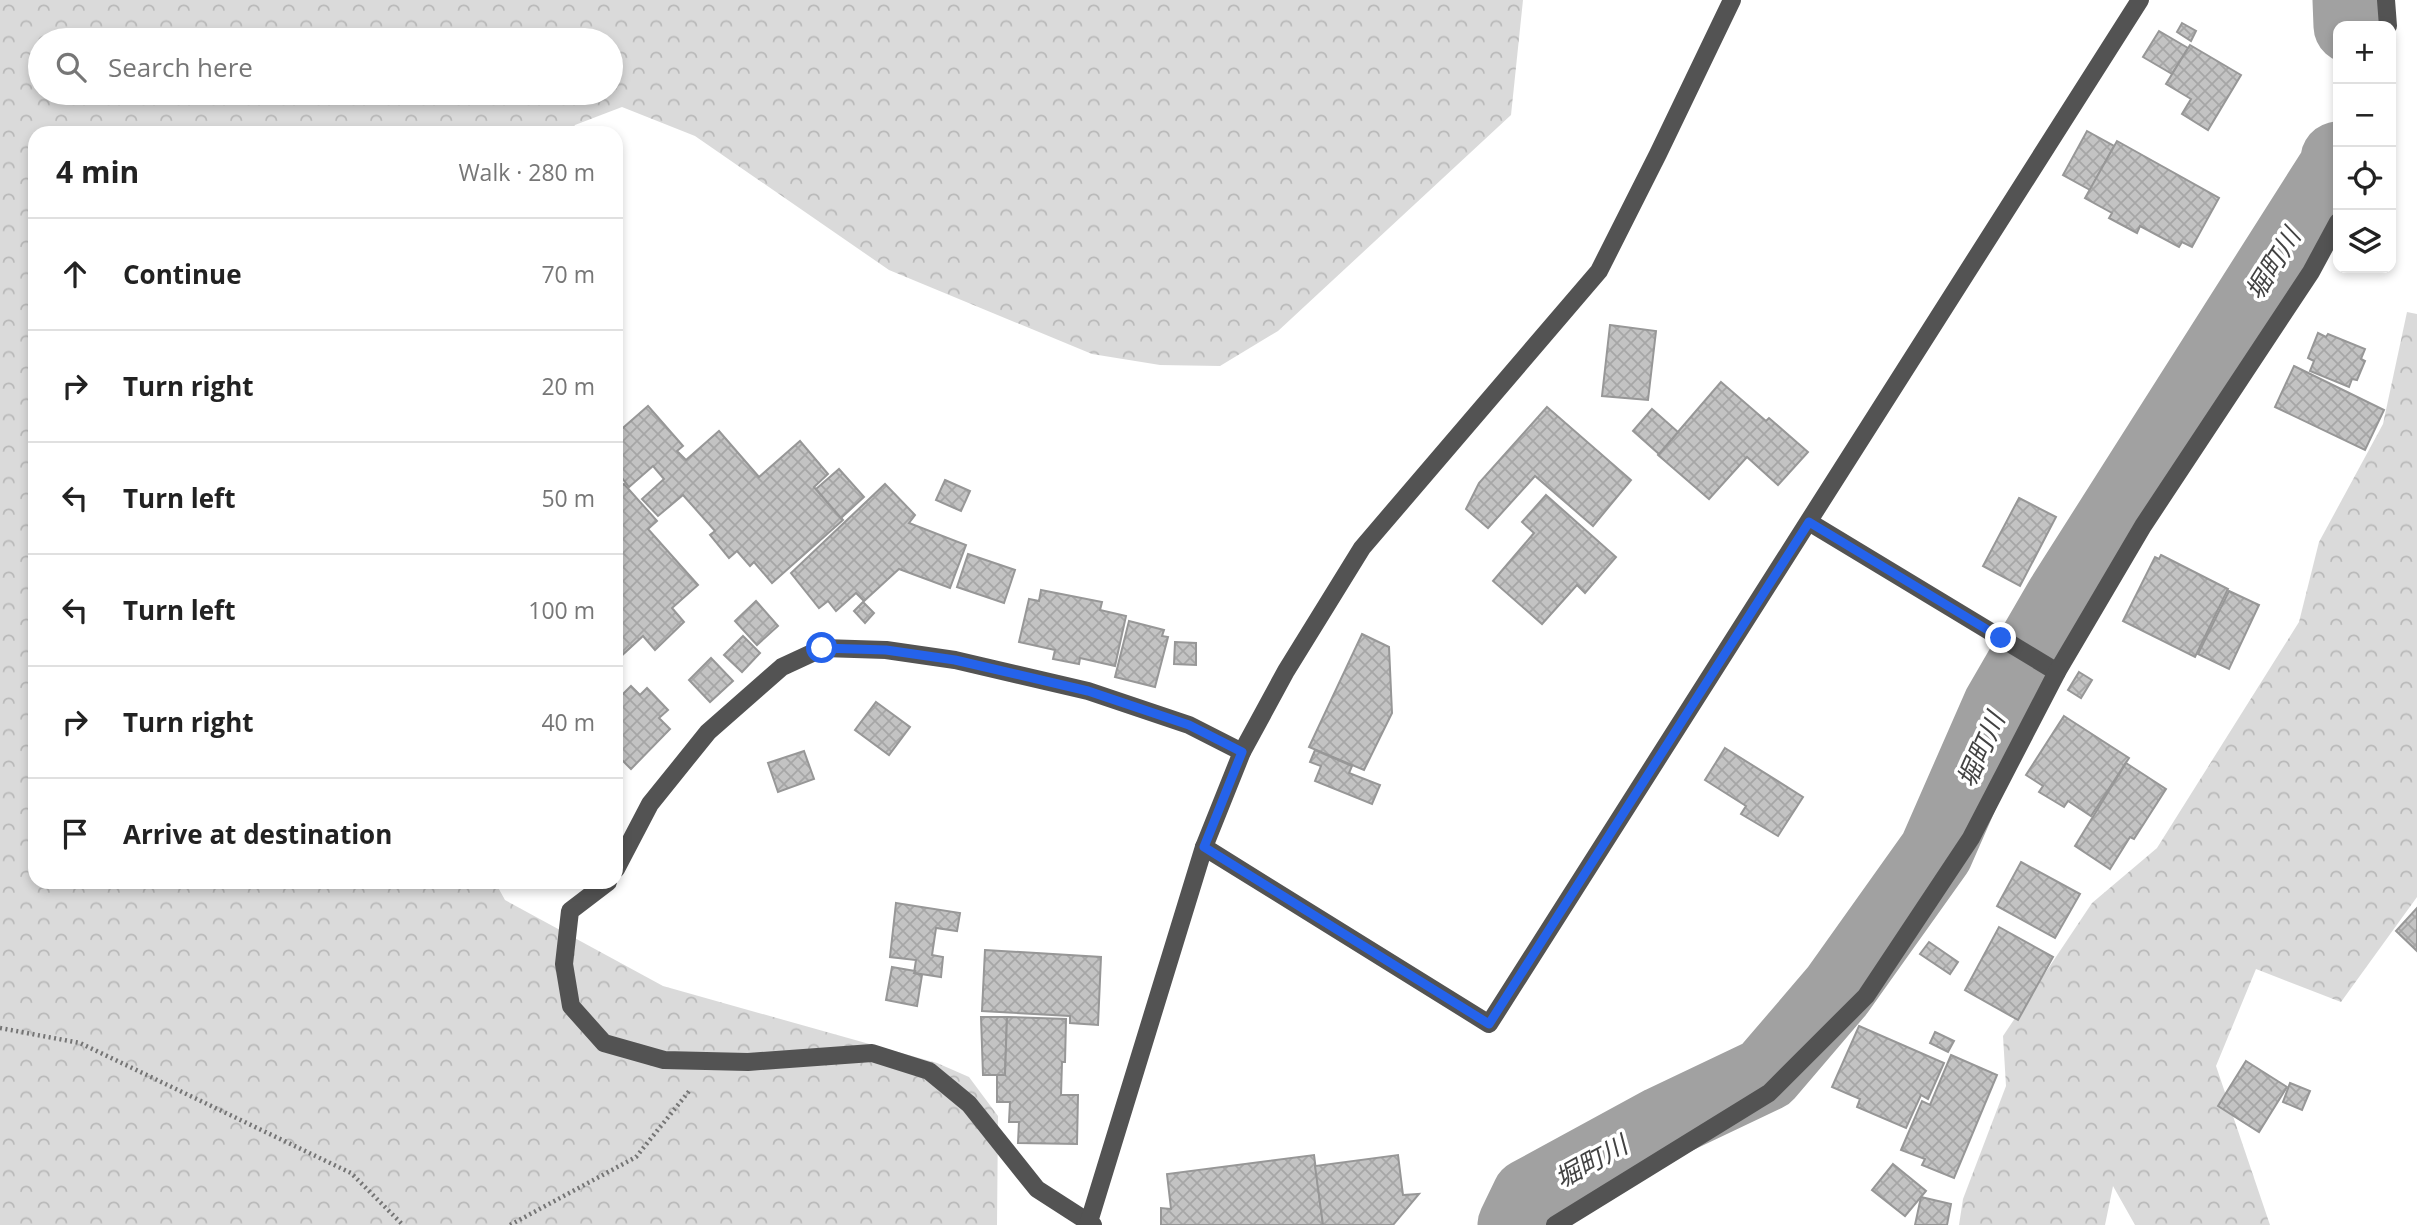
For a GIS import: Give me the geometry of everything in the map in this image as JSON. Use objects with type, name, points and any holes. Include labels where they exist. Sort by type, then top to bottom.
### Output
[{"type":"street","points":[[599,889],[570,911],[564,964],[571,1006],[604,1043],[664,1060],[712,1062],[872,1053],[929,1071],[969,1104],[1037,1189],[1090,1224],[1204,847],[1242,752],[1286,671],[1362,548],[1599,271],[1732,0]]},
{"type":"street","points":[[1204,847],[1489,1024],[2140,0]]},
{"type":"street","points":[[2386,0],[2388,21]]},
{"type":"street","points":[[1555,1225],[1769,1093],[1866,996],[1971,838],[2057,671],[2143,526],[2311,272],[2333,231]]},
{"type":"street","points":[[1809,522],[2057,671]]},
{"type":"street","points":[[623,856],[650,804],[708,732],[782,667],[822,648],[886,650],[955,660],[1088,691],[1189,725],[1242,752]]},
{"type":"path","points":[[0,1028],[80,1043],[351,1173],[402,1225]]},
{"type":"path","points":[[510,1225],[636,1157],[712,1062]]},
{"type":"green space","points":[[0,0],[1523,0],[1511,115],[1278,331],[1220,366],[1160,365],[1092,354],[889,270],[695,136],[622,107],[574,126],[28,126],[28,889],[499,889],[505,900],[663,986],[937,1063],[969,1077],[998,1116],[997,1225],[0,1225]]},
{"type":"green space","points":[[2407,312],[2417,314],[2417,897],[2341,1002],[2256,969],[2216,1066],[2270,1225],[2135,1225],[2113,1186],[2105,1225],[1959,1225],[1963,1199],[2006,1086],[2003,1036],[2092,903],[2157,848],[2299,622],[2319,542],[2383,424]]},
{"type":"building","points":[[2182,23],[2196,31],[2191,41],[2177,32]]},
{"type":"building","points":[[2159,31],[2188,48],[2172,74],[2143,57]]},
{"type":"building","points":[[2190,45],[2241,75],[2208,130],[2182,114],[2191,99],[2166,84]]},
{"type":"building","points":[[2087,131],[2114,146],[2090,190],[2063,175]]},
{"type":"building","points":[[2117,141],[2219,198],[2192,247],[2182,242],[2179,247],[2140,226],[2137,233],[2109,218],[2112,213],[2085,198]]},
{"type":"building","points":[[1610,325],[1656,331],[1648,400],[1602,396]]},
{"type":"building","points":[[2318,333],[2326,337],[2328,334],[2365,349],[2361,359],[2365,361],[2357,380],[2352,379],[2349,387],[2310,371],[2314,361],[2308,358]]},
{"type":"building","points":[[2294,366],[2384,410],[2365,450],[2275,407]]},
{"type":"building","points":[[1721,382],[1766,421],[1769,418],[1808,452],[1778,485],[1747,457],[1709,499],[1658,455]]},
{"type":"building","points":[[648,406],[683,446],[677,451],[686,460],[719,431],[759,477],[800,441],[828,474],[814,487],[843,520],[772,583],[754,562],[750,566],[737,551],[729,558],[710,535],[715,531],[683,495],[658,516],[642,499],[664,479],[653,466],[629,487],[623,479],[623,428]]},
{"type":"building","points":[[1547,407],[1631,480],[1593,526],[1535,476],[1488,528],[1466,509],[1479,483]]},
{"type":"building","points":[[1652,409],[1678,432],[1659,454],[1633,431]]},
{"type":"building","points":[[839,469],[864,497],[841,518],[816,489]]},
{"type":"building","points":[[945,480],[970,491],[961,511],[936,500]]},
{"type":"building","points":[[885,484],[915,515],[909,523],[966,545],[950,588],[899,569],[864,601],[856,593],[836,611],[828,601],[819,608],[791,573]]},
{"type":"building","points":[[623,485],[657,521],[648,529],[698,585],[672,608],[684,622],[655,650],[643,636],[623,654]]},
{"type":"building","points":[[1546,495],[1616,557],[1585,593],[1577,585],[1542,624],[1493,581],[1534,533],[1522,522]]},
{"type":"building","points":[[2019,498],[2056,517],[2020,586],[1983,566]]},
{"type":"building","points":[[968,554],[1015,570],[1004,603],[957,587]]},
{"type":"building","points":[[2161,555],[2228,589],[2195,657],[2123,621],[2155,557],[2159,559]]},
{"type":"building","points":[[1041,590],[1102,602],[1100,610],[1126,616],[1115,666],[1080,658],[1079,664],[1053,659],[1055,650],[1019,642],[1029,599],[1039,601]]},
{"type":"building","points":[[2229,591],[2259,605],[2229,669],[2198,654]]},
{"type":"building","points":[[756,601],[778,626],[757,645],[735,621]]},
{"type":"building","points":[[863,602],[874,613],[865,623],[854,611]]},
{"type":"building","points":[[1129,621],[1164,630],[1162,636],[1168,637],[1155,687],[1115,677]]},
{"type":"building","points":[[1362,634],[1389,647],[1392,713],[1364,770],[1309,747]]},
{"type":"building","points":[[743,636],[760,653],[742,672],[724,655]]},
{"type":"building","points":[[1175,642],[1196,643],[1196,665],[1174,664]]},
{"type":"building","points":[[711,658],[733,681],[710,702],[689,680]]},
{"type":"building","points":[[2079,672],[2092,680],[2081,698],[2068,690]]},
{"type":"building","points":[[631,686],[640,695],[647,688],[668,710],[659,718],[670,729],[631,769],[623,761],[623,694]]},
{"type":"building","points":[[876,702],[910,727],[889,755],[855,730]]},
{"type":"building","points":[[2064,716],[2129,758],[2091,816],[2068,801],[2064,807],[2039,792],[2043,786],[2026,775]]},
{"type":"building","points":[[1725,748],[1803,797],[1778,836],[1741,814],[1746,806],[1705,780]]},
{"type":"building","points":[[1315,750],[1352,766],[1349,773],[1380,785],[1372,804],[1315,781],[1321,766],[1310,762]]},
{"type":"building","points":[[804,751],[814,779],[778,792],[768,763]]},
{"type":"building","points":[[2126,763],[2166,789],[2134,839],[2130,837],[2110,869],[2075,846]]},
{"type":"building","points":[[2021,862],[2080,894],[2055,938],[1997,906]]},
{"type":"building","points":[[896,903],[960,913],[957,931],[936,928],[932,955],[943,957],[941,977],[914,973],[916,960],[890,957]]},
{"type":"building","points":[[2417,908],[2417,951],[2396,931]]},
{"type":"building","points":[[1999,927],[2053,957],[2018,1020],[1965,990]]},
{"type":"building","points":[[1929,942],[1958,962],[1950,974],[1920,954]]},
{"type":"building","points":[[985,950],[1101,957],[1098,1025],[1070,1023],[1070,1016],[982,1011]]},
{"type":"building","points":[[892,967],[922,975],[917,1006],[886,1000]]},
{"type":"building","points":[[981,1017],[1007,1017],[1005,1075],[983,1075]]},
{"type":"building","points":[[1007,1017],[1066,1019],[1061,1095],[1078,1095],[1077,1144],[1018,1143],[1019,1122],[1009,1122],[1010,1102],[997,1102],[997,1075],[1005,1075]]},
{"type":"building","points":[[1859,1026],[1944,1063],[1928,1099],[1921,1095],[1906,1128],[1857,1107],[1860,1099],[1832,1087]]},
{"type":"building","points":[[1935,1032],[1954,1041],[1948,1052],[1930,1043]]},
{"type":"building","points":[[1951,1055],[1997,1075],[1954,1178],[1922,1165],[1925,1159],[1901,1150],[1922,1101],[1930,1105]]},
{"type":"building","points":[[2246,1061],[2287,1087],[2259,1132],[2218,1106]]},
{"type":"building","points":[[2290,1083],[2310,1091],[2302,1110],[2283,1102]]},
{"type":"building","points":[[1314,1155],[1323,1225],[1161,1225],[1161,1208],[1171,1209],[1167,1174]]},
{"type":"building","points":[[1398,1155],[1403,1195],[1419,1194],[1393,1225],[1323,1225],[1315,1166]]},
{"type":"building","points":[[1893,1164],[1926,1191],[1905,1216],[1872,1190]]},
{"type":"building","points":[[1921,1197],[1951,1204],[1947,1225],[1915,1225]]},
{"type":"waterway","name":"堀町川","points":[[2350,0],[2351,21]]},
{"type":"waterway","name":"堀町川","points":[[1515,1225],[1529,1196],[1663,1123],[1766,1074],[1837,991],[1936,852],[2000,706],[2062,599],[2333,172]]},
{"type":"route","points":[[822,648],[886,650],[955,660],[1088,691],[1189,725],[1242,752],[1204,847],[1489,1024],[1809,522],[2001,638]]}]
